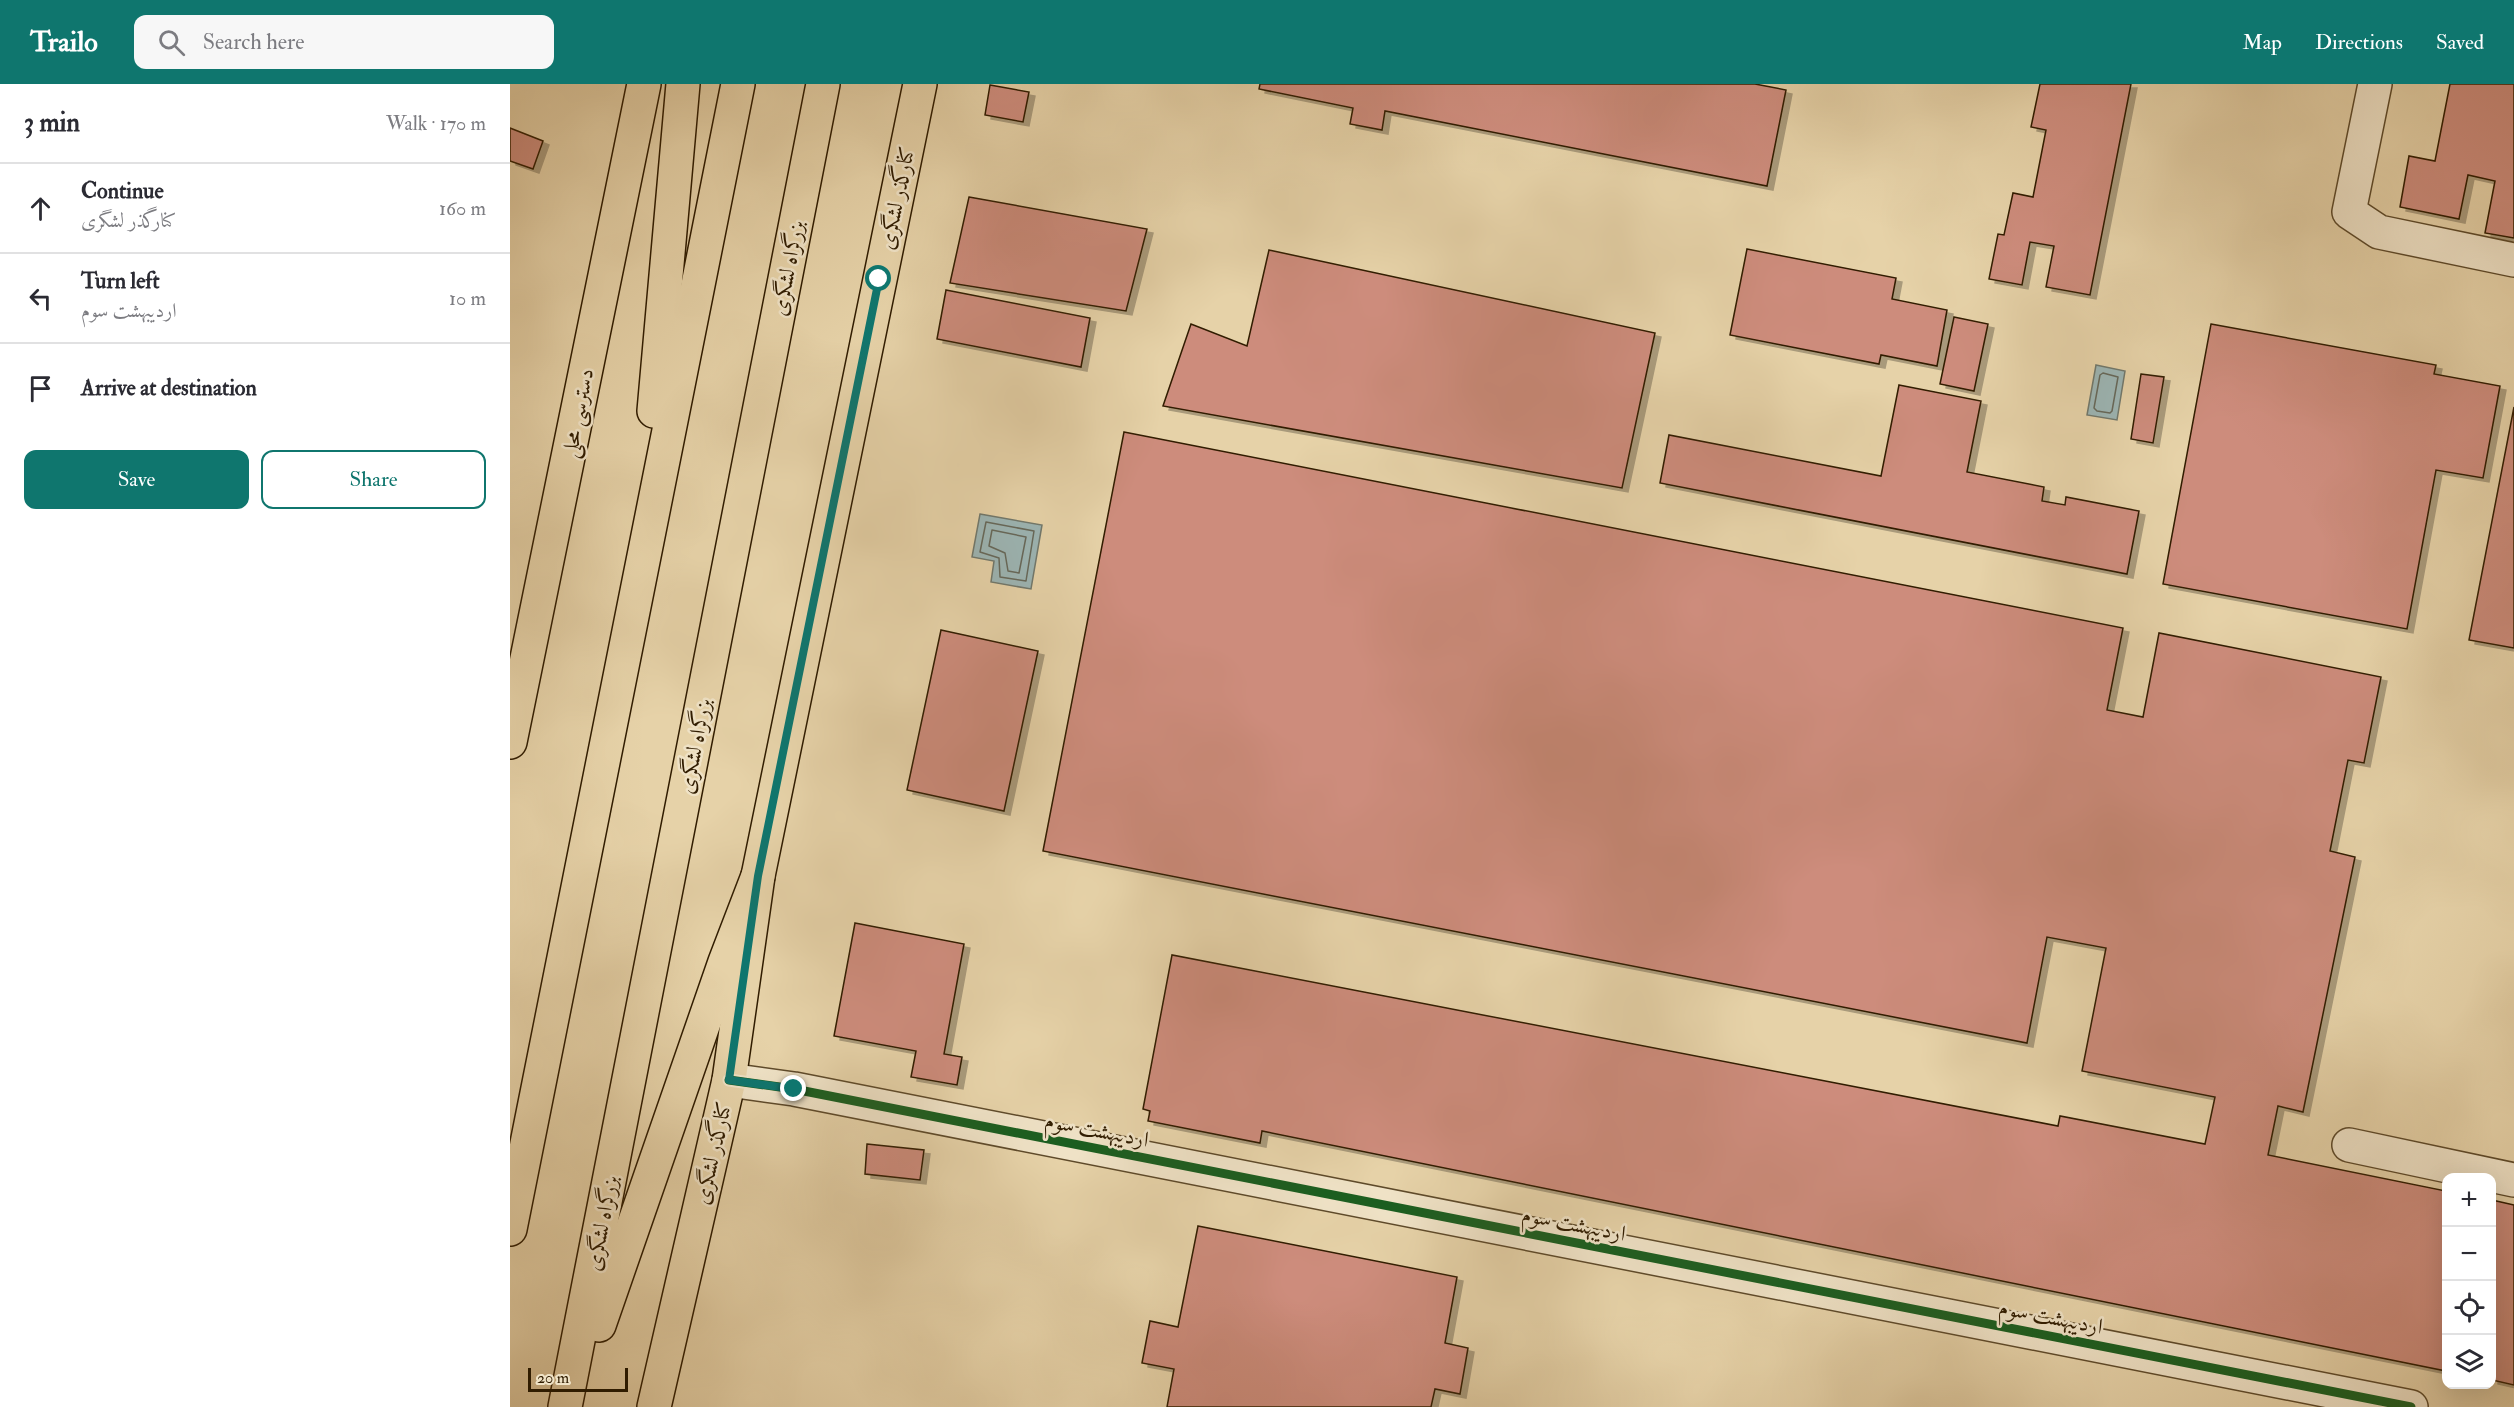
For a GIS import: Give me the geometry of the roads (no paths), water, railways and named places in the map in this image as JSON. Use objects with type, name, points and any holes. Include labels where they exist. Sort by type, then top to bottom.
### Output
[{"type":"main road","name":"دسترسی محلی","points":[[510,742],[644,84]]},
{"type":"main road","points":[[640,579],[683,84]]},
{"type":"main road","points":[[510,1229],[738,84]]},
{"type":"main road","name":"بزرگراه لشگری","points":[[566,1407],[823,84]]},
{"type":"main road","name":"کنارگذر لشگری","points":[[654,1407],[729,1080],[758,876],[920,84]]},
{"type":"main road","points":[[574,1407],[606,1303],[682,1083],[724,962],[758,876]]},
{"type":"street","points":[[2375,84],[2349,212],[2379,232],[2514,261]]},
{"type":"street","name":"اردیبهشت سوم","points":[[729,1080],[806,1091],[2411,1407]]},
{"type":"street","points":[[2349,1145],[2514,1180]]},
{"type":"water","points":[[2096,365],[2125,371],[2117,420],[2087,415]]},
{"type":"water","points":[[980,514],[1042,525],[1031,589],[991,582],[994,561],[972,557]]}]
